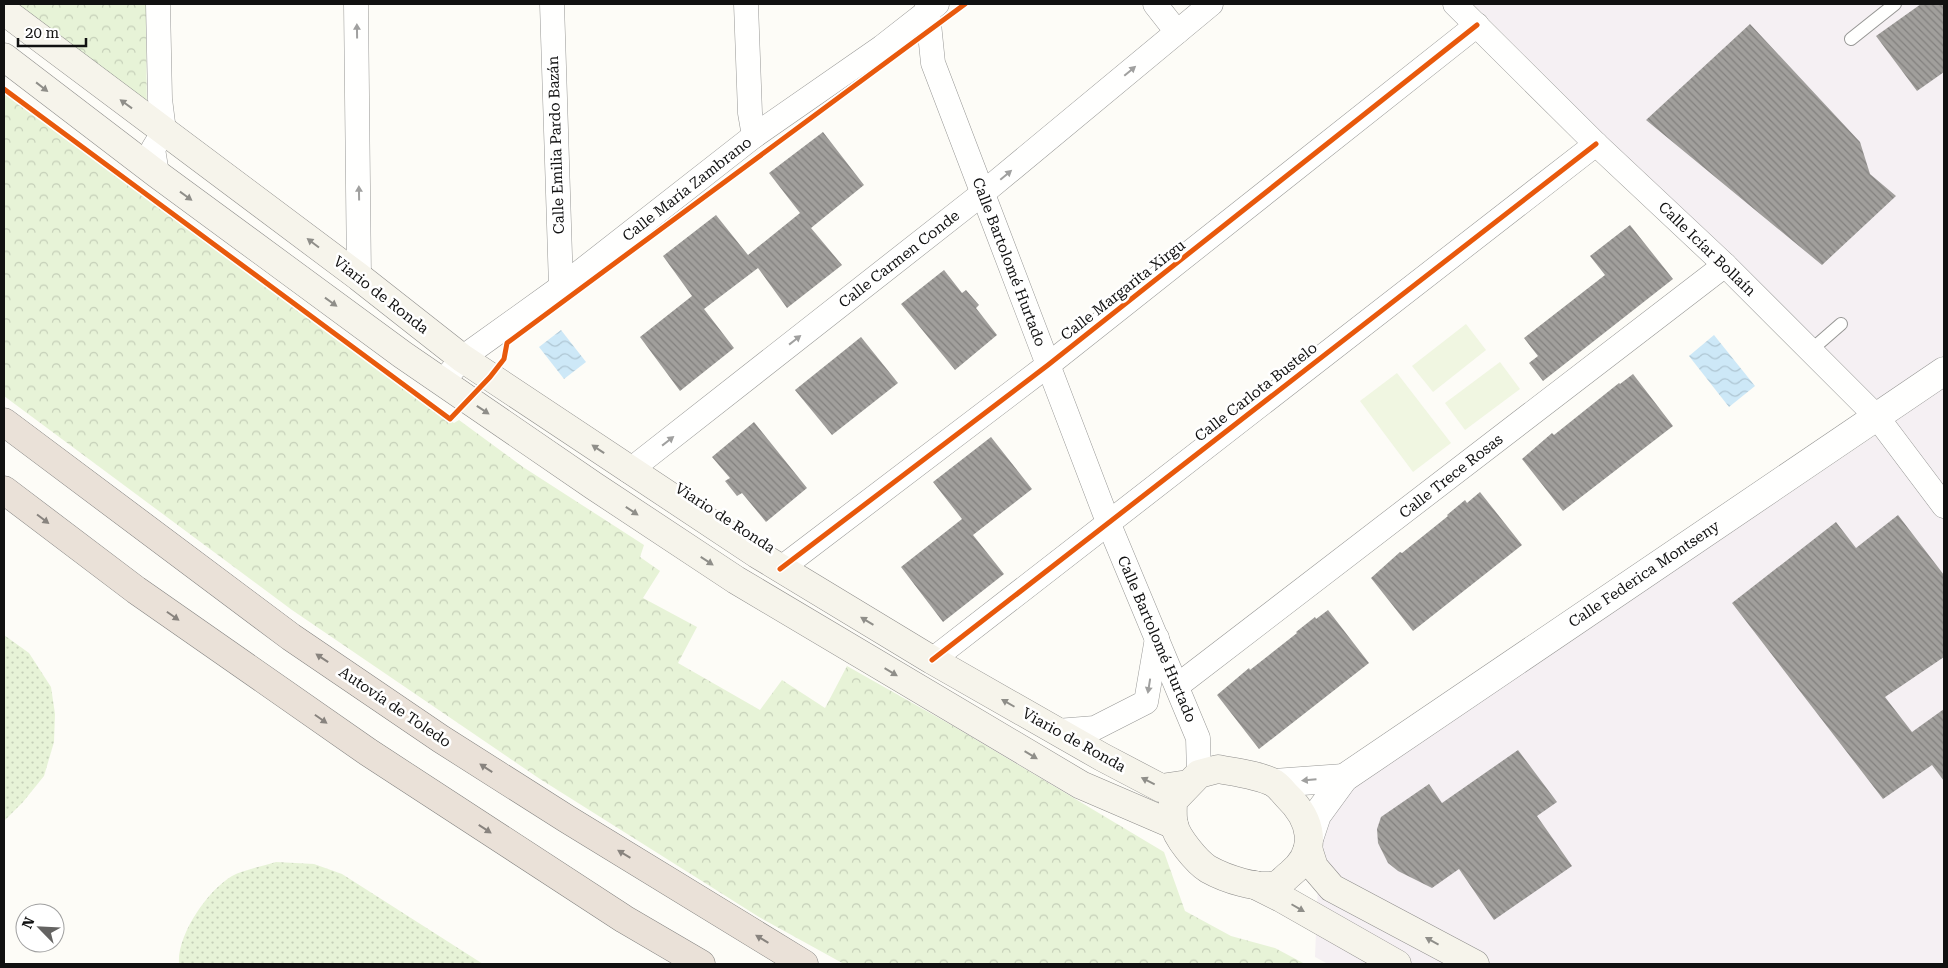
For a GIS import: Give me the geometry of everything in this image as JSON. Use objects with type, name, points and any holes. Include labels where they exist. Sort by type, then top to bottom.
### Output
[{"type":"highway","name":"Autovía de Toledo","points":[[4,422],[292,637],[426,728],[567,819],[804,964]]},
{"type":"highway","points":[[4,490],[136,590],[368,752],[624,919],[701,964]]},
{"type":"main road","name":"Viario de Ronda","points":[[4,11],[359,277],[462,358],[629,471],[780,569],[932,660],[1102,757],[1161,788],[1194,779]]},
{"type":"main road","points":[[4,57],[157,174],[443,382],[594,486],[736,580],[1081,785],[1174,825]]},
{"type":"main road","points":[[1397,964],[1281,898],[1207,868],[1186,847],[1174,825],[1173,801],[1194,779],[1218,769],[1236,772],[1274,784],[1294,802],[1306,820],[1314,867],[1332,888],[1475,964]]},
{"type":"main road","points":[[1255,886],[1277,884],[1300,866],[1309,842]]},
{"type":"street","points":[[157,174],[153,149],[164,131],[160,99],[158,4]]},
{"type":"street","points":[[356,4],[359,277]]},
{"type":"street","name":"Calle Emilia Pardo Bazán","points":[[552,4],[561,287]]},
{"type":"street","points":[[746,4],[750,113],[754,136]]},
{"type":"street","points":[[1155,4],[1177,32]]},
{"type":"street","name":"Calle Carmen Conde","points":[[629,471],[983,194],[1211,4]]},
{"type":"street","name":"Calle Icíar Bollaín","points":[[1455,4],[1596,144],[1725,265],[1877,417],[1944,506]]},
{"type":"street","name":"Calle María Zambrano","points":[[443,382],[462,358],[561,287],[754,136],[882,47],[931,7]]},
{"type":"street","name":"Calle Bartolomé Hurtado","points":[[931,7],[933,63],[1108,522],[1198,738],[1236,772]]},
{"type":"street","name":"Calle Margarita Xirgu","points":[[780,569],[1048,365],[1477,25]]},
{"type":"street","name":"Calle Carlota Bustelo","points":[[932,660],[1596,144]]},
{"type":"street","name":"Calle Trece Rosas","points":[[1177,686],[1725,265]]},
{"type":"street","name":"Calle Federica Montseny","points":[[1309,842],[1317,814],[1344,778],[1944,371]]},
{"type":"street","points":[[1058,731],[1095,728],[1146,702],[1157,638]]},
{"type":"street","name":"Calle Bartolomé Hurtado","points":[[1194,779],[1198,738]]},
{"type":"street","name":"Calle Federica Montseny","points":[[1274,784],[1344,778]]},
{"type":"lane","points":[[1851,39],[1895,4]]},
{"type":"lane","points":[[1810,351],[1840,324]]},
{"type":"shaded area","points":[[1473,4],[1944,4],[1944,964],[1328,964],[1315,957],[1321,808],[1892,424]]},
{"type":"green space","points":[[4,4],[146,4],[147,132]]},
{"type":"green space","points":[[4,88],[67,137],[454,423],[459,420],[523,467],[644,545],[640,557],[660,571],[643,598],[697,627],[678,663],[760,710],[782,680],[825,708],[847,666],[953,726],[1164,852],[1185,911],[1231,936],[1275,948],[1305,964],[844,964],[759,917],[540,779],[292,610],[4,396]]},
{"type":"green space","points":[[1466,324],[1486,350],[1433,392],[1412,366]]},
{"type":"green space","points":[[1500,362],[1520,389],[1465,430],[1445,403]]},
{"type":"green space","points":[[1397,373],[1451,443],[1413,472],[1360,401]]},
{"type":"green space","points":[[4,635],[29,653],[51,687],[55,714],[54,742],[44,776],[23,802],[4,821]]},
{"type":"green space","points":[[276,862],[314,864],[342,874],[483,964],[179,964],[183,940],[188,927],[213,892],[232,876]]},
{"type":"water","points":[[561,330],[586,362],[564,379],[539,347]]},
{"type":"water","points":[[1714,335],[1755,386],[1729,407],[1689,356]]},
{"type":"building","points":[[1921,4],[1944,4],[1944,72],[1917,91],[1876,36]]},
{"type":"building","points":[[1750,24],[1860,142],[1870,174],[1896,196],[1822,265],[1646,120]]},
{"type":"building","points":[[823,132],[864,185],[811,228],[842,265],[787,308],[758,268],[704,309],[734,348],[680,391],[640,337],[692,296],[663,256],[716,215],[748,255],[800,213],[769,173]]},
{"type":"building","points":[[1630,225],[1673,279],[1543,381],[1529,363],[1538,356],[1524,338],[1605,275],[1590,256]]},
{"type":"building","points":[[944,270],[962,293],[966,290],[979,305],[976,308],[997,335],[955,370],[901,304]]},
{"type":"building","points":[[861,337],[898,383],[832,435],[795,390]]},
{"type":"building","points":[[1633,374],[1673,426],[1563,511],[1522,459],[1552,433],[1554,435]]},
{"type":"building","points":[[754,422],[807,488],[766,522],[742,493],[737,496],[725,481],[730,478],[712,457]]},
{"type":"building","points":[[991,437],[1032,489],[973,535],[1004,574],[943,622],[901,567],[962,519],[933,482]]},
{"type":"building","points":[[1480,492],[1522,545],[1413,631],[1371,578],[1465,500],[1467,503]]},
{"type":"building","points":[[1898,515],[1944,575],[1944,657],[1885,697],[1912,732],[1944,709],[1944,781],[1932,765],[1883,799],[1732,603],[1836,522],[1856,548]]},
{"type":"building","points":[[1328,610],[1369,663],[1259,749],[1217,695],[1315,617],[1316,619]]},
{"type":"building","points":[[1518,750],[1557,802],[1537,816],[1572,866],[1494,920],[1459,869],[1432,888],[1398,871],[1388,863],[1378,843],[1377,829],[1381,817],[1429,784],[1442,803]]},
{"type":"cycle path","points":[[4,89],[450,419],[490,377],[504,359],[507,343],[965,4]]},
{"type":"cycle path","points":[[780,569],[1048,365],[1477,25]]},
{"type":"cycle path","points":[[932,660],[1596,144]]}]
